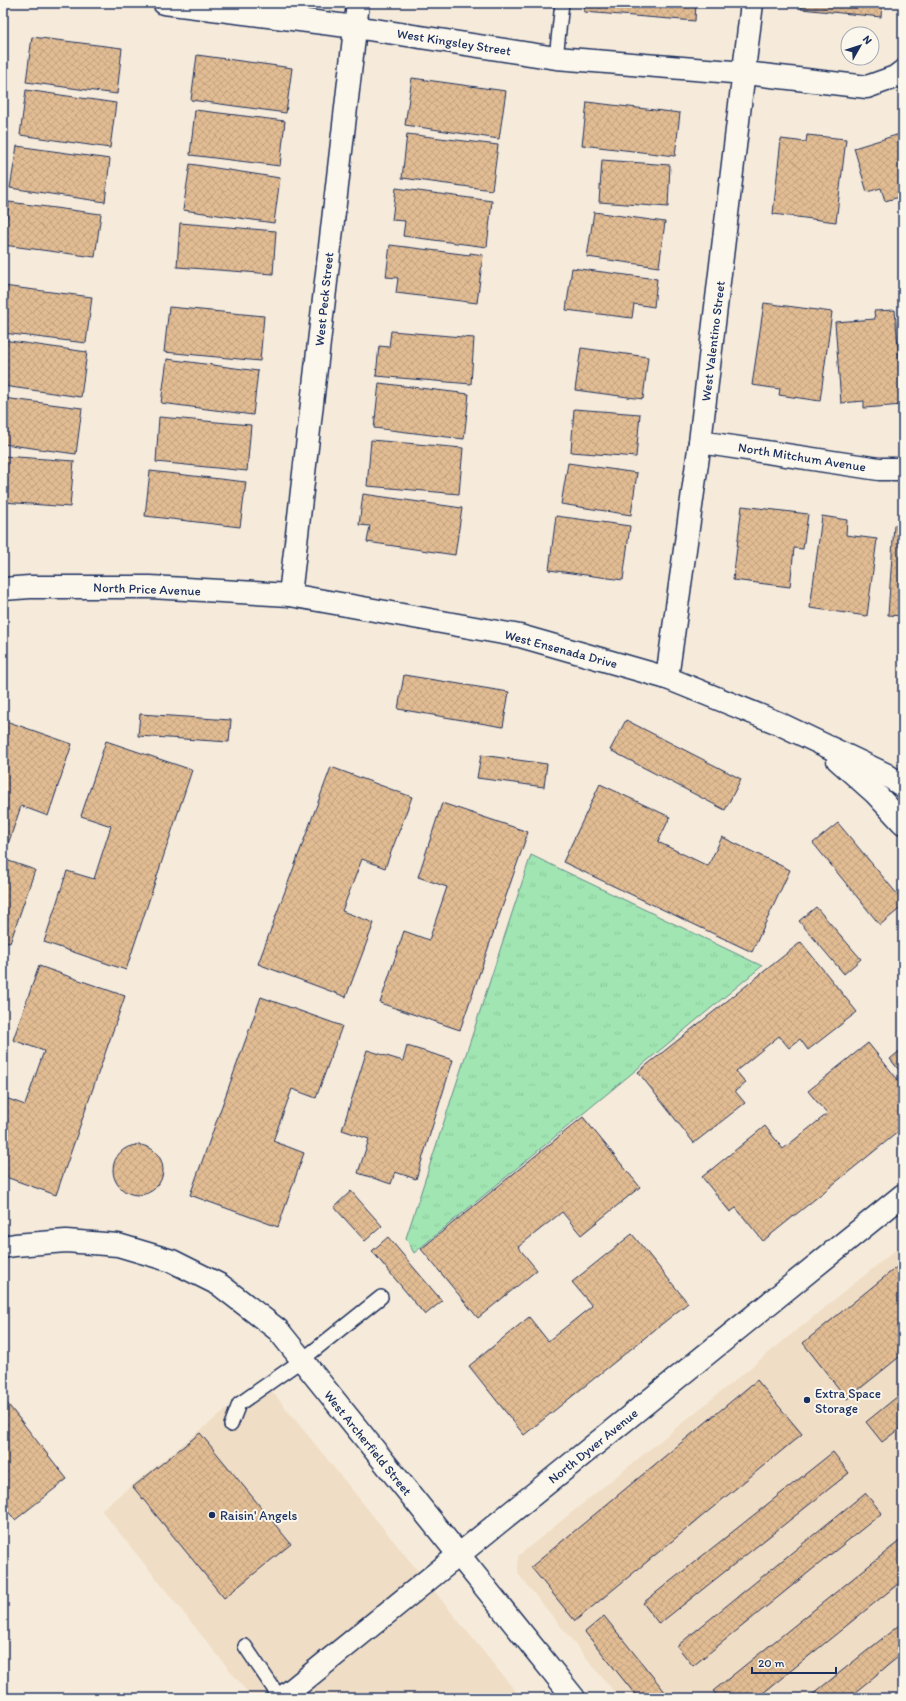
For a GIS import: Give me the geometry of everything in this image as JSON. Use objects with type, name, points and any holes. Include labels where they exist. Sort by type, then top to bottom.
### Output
[{"type":"street","name":"West Kingsley Street","points":[[165,3],[355,27],[556,58],[745,73],[867,87],[895,77],[903,71]]},
{"type":"street","name":"West Peck Street","points":[[290,595],[358,3]]},
{"type":"street","name":"West Valentino Street","points":[[667,678],[700,442],[745,73],[752,3]]},
{"type":"street","name":"North Mitchum Avenue","points":[[700,442],[879,469],[903,469]]},
{"type":"street","name":"North Price Avenue","points":[[3,589],[30,587],[150,587],[290,595]]},
{"type":"street","name":"West Ensenada Drive","points":[[290,595],[520,636],[667,678],[778,723],[885,774],[903,786]]},
{"type":"street","name":"West Ensenada Drive","points":[[820,744],[875,793],[903,823]]},
{"type":"street","name":"North Dyver Avenue","points":[[281,1698],[903,1195]]},
{"type":"street","name":"West Archerfield Street","points":[[3,1247],[66,1241],[118,1245],[172,1261],[220,1285],[278,1330],[458,1556],[574,1698]]},
{"type":"lane","points":[[556,58],[562,3]]},
{"type":"lane","points":[[231,1425],[239,1404],[302,1360],[381,1298]]},
{"type":"lane","points":[[245,1646],[281,1698]]},
{"type":"shaded area","name":"Extra Space Storage","points":[[903,1244],[903,1691],[895,1698],[619,1698],[518,1574],[518,1556]]},
{"type":"shaded area","points":[[263,1380],[521,1698],[252,1698],[101,1510]]},
{"type":"green space","points":[[531,855],[762,966],[414,1253],[406,1238]]},
{"type":"building","points":[[585,3],[696,3],[695,21],[584,12]]},
{"type":"building","points":[[802,3],[882,3],[881,17],[801,9]]},
{"type":"building","points":[[32,37],[122,48],[117,94],[26,82]]},
{"type":"building","points":[[197,55],[292,68],[286,113],[191,100]]},
{"type":"building","points":[[412,78],[506,91],[499,139],[405,125]]},
{"type":"building","points":[[26,90],[116,103],[110,148],[20,135]]},
{"type":"building","points":[[587,102],[680,113],[675,156],[582,145]]},
{"type":"building","points":[[195,110],[285,121],[280,166],[190,155]]},
{"type":"building","points":[[903,133],[903,196],[885,201],[881,188],[867,192],[854,148]]},
{"type":"building","points":[[407,134],[498,145],[492,190],[402,178]]},
{"type":"building","points":[[807,135],[846,139],[836,222],[773,214],[781,139],[806,142]]},
{"type":"building","points":[[17,146],[110,159],[105,202],[10,188]]},
{"type":"building","points":[[602,160],[670,165],[668,207],[599,202]]},
{"type":"building","points":[[190,164],[280,178],[274,223],[183,210]]},
{"type":"building","points":[[396,188],[492,201],[487,247],[403,236],[405,221],[392,220]]},
{"type":"building","points":[[9,202],[101,214],[95,257],[3,245]]},
{"type":"building","points":[[594,212],[665,222],[659,267],[587,257]]},
{"type":"building","points":[[180,223],[276,231],[273,274],[177,267]]},
{"type":"building","points":[[390,245],[470,255],[470,253],[483,255],[477,303],[396,293],[398,278],[386,277]]},
{"type":"building","points":[[572,268],[657,279],[654,307],[634,304],[632,318],[566,310]]},
{"type":"building","points":[[3,286],[92,297],[86,343],[3,333]]},
{"type":"building","points":[[764,303],[832,312],[820,401],[779,395],[780,389],[752,385]]},
{"type":"building","points":[[169,307],[264,316],[260,361],[164,352]]},
{"type":"building","points":[[895,310],[900,372],[903,371],[903,405],[864,408],[864,401],[841,403],[835,322],[875,319],[874,311]]},
{"type":"building","points":[[391,331],[474,338],[471,384],[376,376],[379,346],[389,347]]},
{"type":"building","points":[[3,340],[87,352],[81,397],[3,386]]},
{"type":"building","points":[[581,348],[648,357],[643,399],[575,390]]},
{"type":"building","points":[[167,359],[258,371],[253,415],[161,403]]},
{"type":"building","points":[[379,383],[469,394],[464,439],[374,428]]},
{"type":"building","points":[[3,398],[82,408],[76,454],[3,444]]},
{"type":"building","points":[[574,409],[640,414],[636,457],[571,452]]},
{"type":"building","points":[[159,417],[251,425],[247,471],[156,462]]},
{"type":"building","points":[[371,440],[463,448],[459,494],[367,486]]},
{"type":"building","points":[[3,456],[74,461],[70,507],[3,502]]},
{"type":"building","points":[[568,463],[637,473],[631,515],[561,504]]},
{"type":"building","points":[[150,471],[246,482],[240,527],[145,516]]},
{"type":"building","points":[[363,494],[462,508],[455,555],[367,542],[370,526],[359,525]]},
{"type":"building","points":[[742,506],[808,514],[803,549],[794,548],[790,587],[733,580]]},
{"type":"building","points":[[556,516],[630,526],[623,580],[549,570]]},
{"type":"building","points":[[822,516],[847,520],[846,535],[877,539],[867,616],[810,608]]},
{"type":"building","points":[[894,525],[903,525],[903,616],[888,615]]},
{"type":"building","points":[[404,675],[509,692],[503,727],[398,709]]},
{"type":"building","points":[[140,714],[231,720],[229,742],[138,736]]},
{"type":"building","points":[[3,720],[72,744],[48,816],[21,806],[3,859]]},
{"type":"building","points":[[626,720],[741,779],[725,810],[610,750]]},
{"type":"building","points":[[106,741],[192,770],[126,970],[44,942],[67,871],[94,879],[111,826],[81,816]]},
{"type":"building","points":[[481,755],[547,764],[544,787],[477,778]]},
{"type":"building","points":[[331,767],[412,797],[385,868],[362,859],[342,911],[374,923],[346,997],[258,964]]},
{"type":"building","points":[[600,784],[670,817],[658,842],[708,866],[722,837],[790,870],[752,952],[563,862]]},
{"type":"building","points":[[442,803],[528,832],[460,1030],[380,1003],[404,931],[429,940],[447,887],[418,877]]},
{"type":"building","points":[[838,823],[903,901],[903,906],[880,925],[813,843]]},
{"type":"building","points":[[3,859],[35,870],[10,943],[3,940]]},
{"type":"building","points":[[816,907],[861,959],[844,974],[799,921]]},
{"type":"building","points":[[801,942],[857,1012],[808,1050],[800,1039],[789,1048],[779,1036],[736,1071],[746,1083],[735,1091],[745,1103],[694,1143],[638,1072]]},
{"type":"building","points":[[39,966],[125,996],[56,1195],[3,1176],[3,1097],[25,1105],[44,1051],[13,1040]]},
{"type":"building","points":[[261,997],[342,1026],[316,1098],[292,1089],[273,1141],[304,1153],[278,1227],[190,1195]]},
{"type":"building","points":[[868,1043],[903,1086],[903,1128],[763,1241],[736,1208],[730,1212],[702,1177],[765,1126],[783,1149],[827,1114],[808,1091]]},
{"type":"building","points":[[407,1046],[453,1060],[416,1179],[395,1172],[391,1184],[358,1173],[369,1139],[342,1130],[367,1050],[403,1061]]},
{"type":"building","points":[[903,1048],[903,1075],[890,1059]]},
{"type":"building","points":[[583,1117],[640,1187],[581,1235],[562,1212],[518,1247],[537,1270],[478,1318],[421,1249]]},
{"type":"building","points":[[133,1145],[143,1145],[156,1152],[163,1165],[163,1175],[156,1188],[143,1195],[133,1195],[124,1191],[117,1184],[113,1175],[113,1165],[117,1156],[124,1149]]},
{"type":"building","points":[[351,1191],[382,1226],[365,1241],[334,1207]]},
{"type":"building","points":[[632,1234],[688,1303],[524,1435],[469,1366],[529,1317],[548,1341],[592,1306],[572,1282]]},
{"type":"building","points":[[388,1237],[442,1301],[425,1315],[372,1251]]},
{"type":"building","points":[[903,1262],[903,1354],[847,1399],[803,1343]]},
{"type":"building","points":[[757,1380],[802,1434],[575,1621],[531,1567]]},
{"type":"building","points":[[903,1392],[903,1426],[882,1442],[866,1422]]},
{"type":"building","points":[[3,1398],[67,1479],[15,1520],[3,1505]]},
{"type":"building","name":"Raisin' Angels","points":[[200,1433],[291,1544],[224,1598],[133,1487]]},
{"type":"building","points":[[833,1452],[849,1473],[659,1624],[643,1603]]},
{"type":"building","points":[[865,1493],[882,1513],[693,1666],[677,1646]]},
{"type":"building","points":[[902,1539],[903,1580],[757,1698],[719,1698],[713,1691]]},
{"type":"building","points":[[604,1616],[670,1698],[638,1698],[585,1632]]},
{"type":"building","points":[[903,1622],[903,1653],[848,1698],[808,1698]]},
{"type":"place","name":"Extra Space Storage","points":[[807,1400]]},
{"type":"place","name":"Raisin' Angels","points":[[212,1515]]}]
